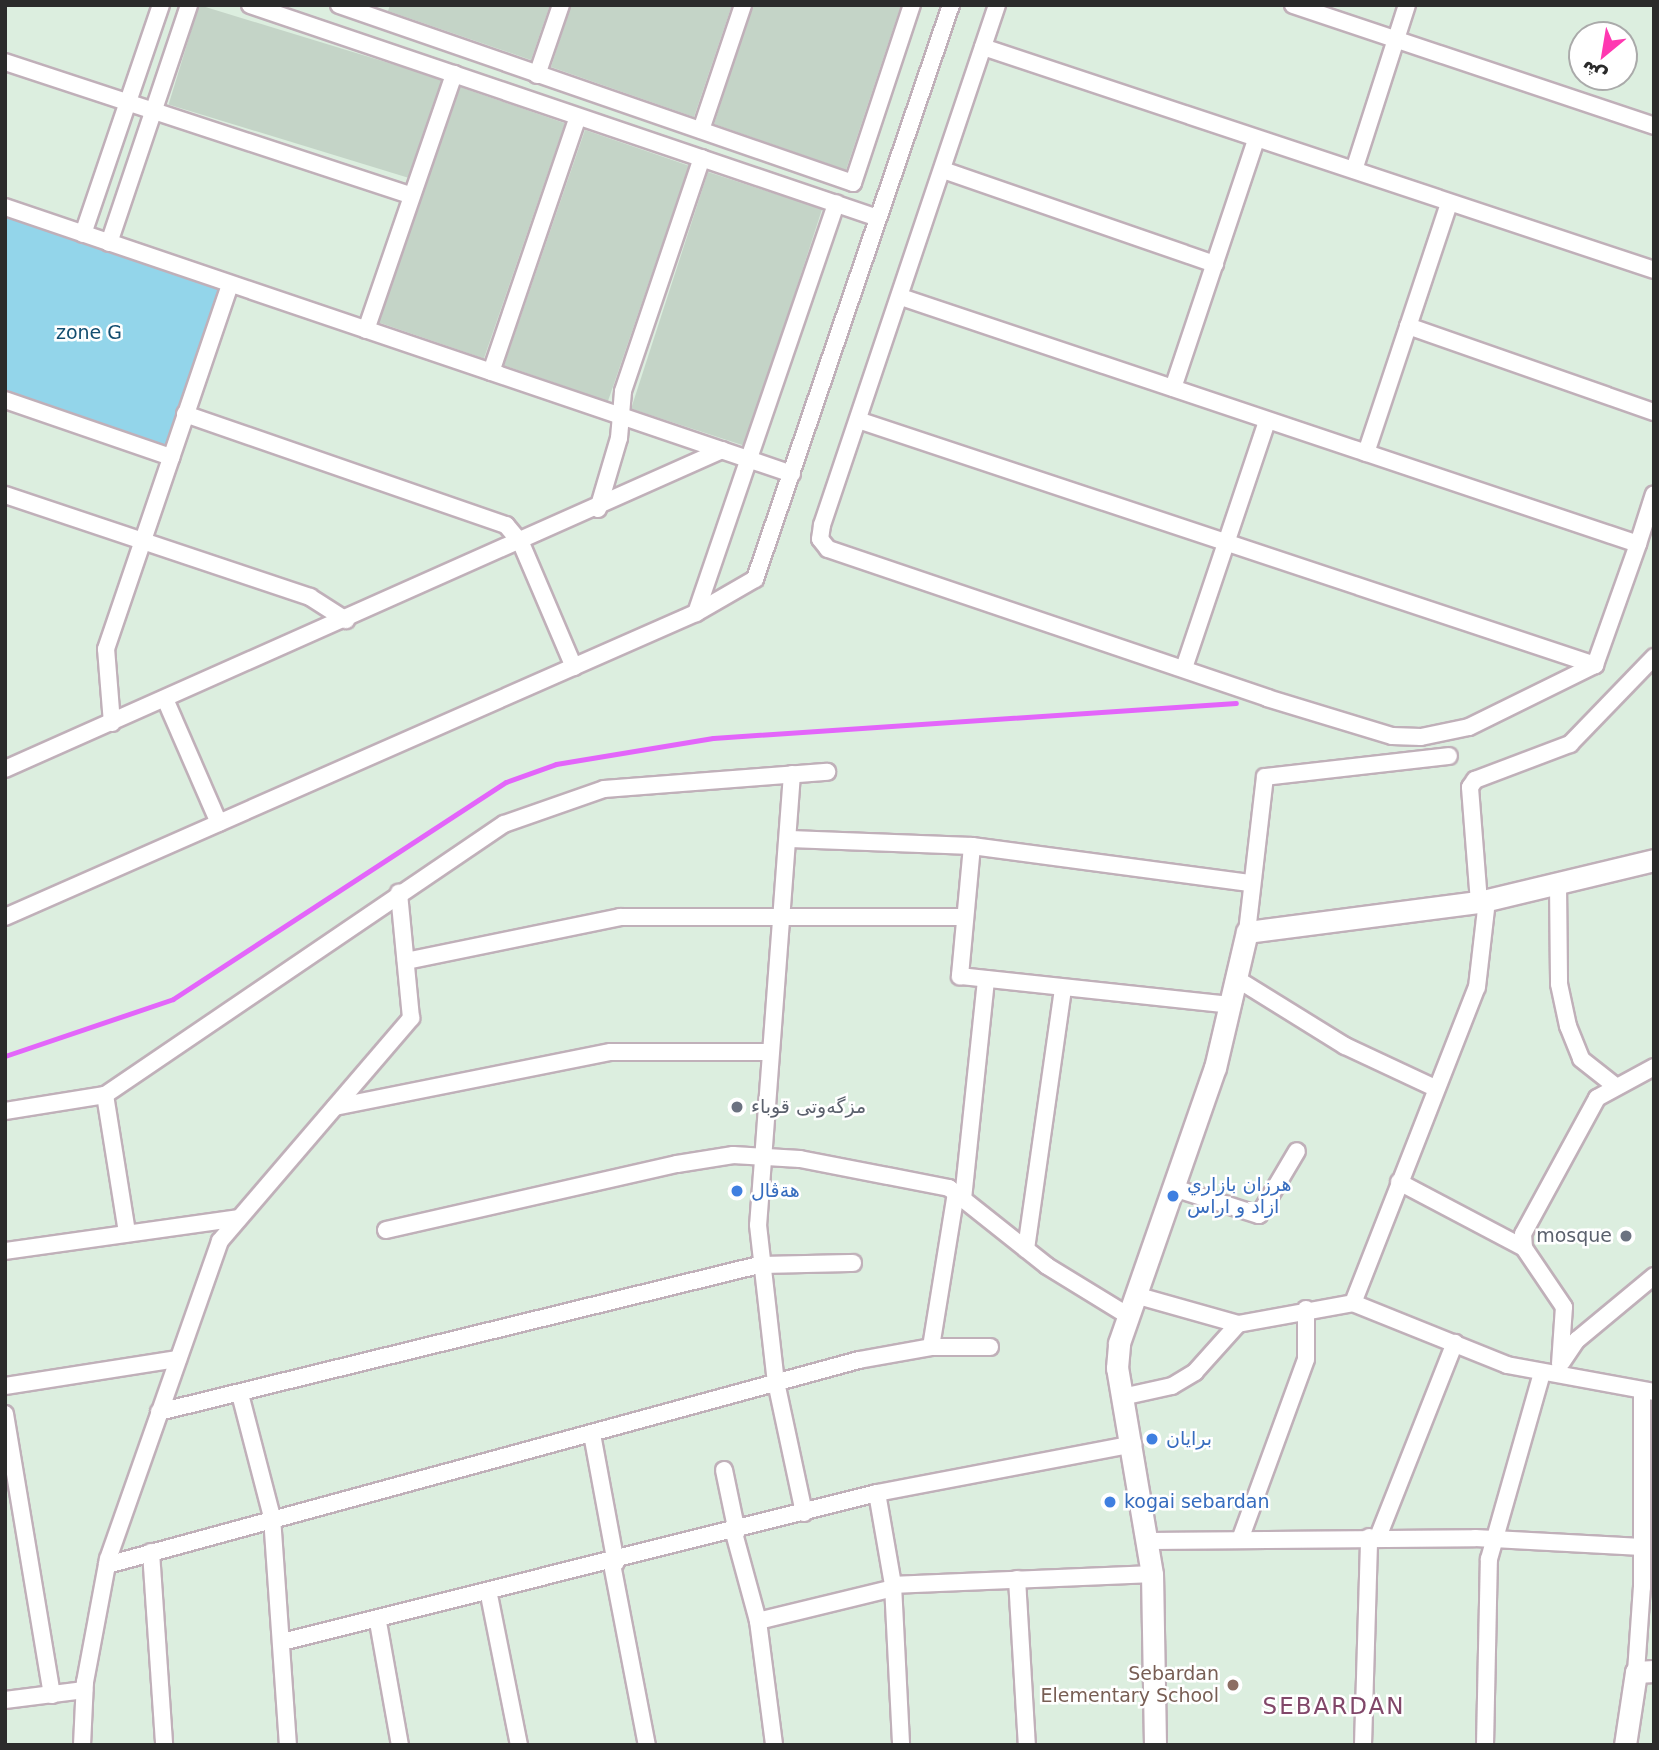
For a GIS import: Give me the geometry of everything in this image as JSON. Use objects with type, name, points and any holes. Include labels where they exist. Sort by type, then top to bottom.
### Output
[{"type":"street","points":[[83,234],[161,5]]},
{"type":"street","points":[[109,243],[189,5]]},
{"type":"street","points":[[250,5],[878,218]]},
{"type":"street","points":[[339,5],[385,13],[537,75],[853,183],[912,5]]},
{"type":"street","points":[[537,75],[561,5]]},
{"type":"street","points":[[701,130],[743,5]]},
{"type":"street","points":[[5,917],[739,592],[765,566],[792,474],[951,5]]},
{"type":"street","points":[[997,5],[901,297],[822,524],[820,539],[828,549],[1392,736],[1421,737],[1469,727],[1595,665],[1654,494]]},
{"type":"street","points":[[1293,5],[1654,126]]},
{"type":"street","points":[[1354,170],[1407,5]]},
{"type":"street","points":[[983,47],[1256,140],[1654,270]]},
{"type":"street","points":[[5,62],[412,196]]},
{"type":"street","points":[[366,330],[454,74]]},
{"type":"street","points":[[491,372],[578,117]]},
{"type":"street","points":[[1173,388],[1256,140]]},
{"type":"street","points":[[598,509],[622,416],[623,391],[702,158]]},
{"type":"street","points":[[943,170],[1215,264]]},
{"type":"street","points":[[1366,453],[1449,203]]},
{"type":"street","points":[[696,613],[836,204]]},
{"type":"street","points":[[5,207],[792,474]]},
{"type":"street","points":[[112,723],[106,649],[230,284]]},
{"type":"street","points":[[901,297],[1638,544]]},
{"type":"street","points":[[1408,326],[1654,412]]},
{"type":"street","points":[[5,400],[171,457]]},
{"type":"street","points":[[185,414],[506,526],[521,543],[574,667]]},
{"type":"street","points":[[858,420],[1595,665]]},
{"type":"street","points":[[1184,668],[1267,421]]},
{"type":"street","points":[[5,769],[598,509],[722,450]]},
{"type":"street","points":[[5,495],[310,597],[346,620]]},
{"type":"street","points":[[1353,1303],[1435,1088],[1477,987],[1483,901],[1470,787],[1475,779],[1570,744],[1654,657]]},
{"type":"street","points":[[165,699],[219,823]]},
{"type":"street","points":[[1155,1745],[1152,1574],[1133,1444],[1122,1397],[1119,1343],[1127,1315],[1177,1189],[1231,1005],[1247,932],[1262,781],[1268,774],[1449,756]]},
{"type":"street","points":[[5,1111],[105,1094],[504,824],[551,804],[604,789],[827,772]]},
{"type":"street","points":[[792,774],[790,839],[766,1052],[759,1155],[759,1265],[776,1382],[804,1513]]},
{"type":"street","points":[[790,839],[972,846],[1250,883]]},
{"type":"street","points":[[972,846],[960,976],[1231,1005]]},
{"type":"street","points":[[1247,932],[1483,901],[1654,860]]},
{"type":"street","points":[[1558,884],[1559,984],[1568,1027],[1581,1059],[1614,1085]]},
{"type":"street","points":[[82,1745],[84,1690],[107,1565],[220,1241],[411,1018],[399,893]]},
{"type":"street","points":[[406,961],[620,917],[964,917]]},
{"type":"street","points":[[931,1347],[959,1196],[986,979]]},
{"type":"street","points":[[1237,979],[1345,1046],[1435,1088]]},
{"type":"street","points":[[1026,1249],[1063,989]]},
{"type":"street","points":[[335,1107],[611,1052],[766,1052]]},
{"type":"street","points":[[1524,1248],[1523,1234],[1561,1159],[1597,1098],[1614,1085],[1654,1068]]},
{"type":"street","points":[[105,1094],[127,1233]]},
{"type":"street","points":[[1177,1189],[1259,1215],[1297,1151]]},
{"type":"street","points":[[386,1230],[627,1174],[759,1155],[856,1167],[959,1196],[1026,1249],[1127,1315]]},
{"type":"street","points":[[1399,1182],[1524,1248],[1564,1307],[1552,1371],[1494,1539],[1486,1584],[1485,1745]]},
{"type":"street","points":[[5,1251],[239,1218]]},
{"type":"street","points":[[159,1412],[759,1265],[853,1263]]},
{"type":"street","points":[[1552,1371],[1577,1340],[1654,1276]]},
{"type":"street","points":[[1136,1295],[1238,1324],[1306,1309],[1353,1303],[1455,1343],[1552,1371],[1648,1392],[1648,1480],[1642,1547],[1645,1672],[1625,1745]]},
{"type":"street","points":[[1241,1538],[1306,1359],[1306,1309]]},
{"type":"street","points":[[1122,1397],[1172,1386],[1195,1372],[1238,1324]]},
{"type":"street","points":[[1363,1745],[1373,1537],[1455,1343]]},
{"type":"street","points":[[107,1565],[272,1517],[592,1434],[776,1382],[931,1347],[990,1347]]},
{"type":"street","points":[[5,1386],[178,1359]]},
{"type":"street","points":[[240,1394],[272,1517],[288,1745]]},
{"type":"street","points":[[5,1414],[52,1695]]},
{"type":"street","points":[[592,1434],[647,1745]]},
{"type":"street","points":[[282,1642],[489,1595],[877,1493],[1133,1444]]},
{"type":"street","points":[[724,1470],[758,1621],[774,1745]]},
{"type":"street","points":[[877,1493],[893,1587],[901,1745]]},
{"type":"street","points":[[1149,1541],[1373,1537],[1494,1539],[1642,1547]]},
{"type":"street","points":[[151,1552],[164,1745]]},
{"type":"street","points":[[758,1621],[893,1587],[1152,1574]]},
{"type":"street","points":[[1017,1580],[1027,1745]]},
{"type":"street","points":[[489,1595],[519,1745]]},
{"type":"street","points":[[378,1622],[400,1745]]},
{"type":"street","points":[[5,1700],[84,1690]]},
{"type":"green space","name":"zone G","points":[[5,215],[221,290],[167,448],[5,392]]},
{"type":"building","points":[[199,5],[442,79],[411,179],[169,104]]},
{"type":"building","points":[[390,5],[550,5],[531,60],[388,11]]},
{"type":"building","points":[[571,5],[732,5],[694,117],[551,67]]},
{"type":"building","points":[[753,5],[901,5],[846,170],[714,124]]},
{"type":"building","points":[[460,87],[565,123],[484,359],[379,322]]},
{"type":"building","points":[[585,130],[689,166],[608,401],[504,365]]},
{"type":"building","points":[[708,172],[822,209],[745,446],[631,409]]},
{"type":"waterway","points":[[5,1056],[173,999],[506,782],[556,764],[713,738],[1236,703]]},
{"type":"place","name":"مزگەوتی قوباء","points":[[737,1107]]},
{"type":"place","name":"هةڤال","points":[[737,1191]]},
{"type":"place","name":"هرزان بازاري ازاد و اراس","points":[[1173,1196]]},
{"type":"place","name":"mosque","points":[[1626,1236]]},
{"type":"place","name":"برايان","points":[[1152,1439]]},
{"type":"place","name":"kogai sebardan","points":[[1110,1502]]},
{"type":"place","name":"Sebardan Elementary School","points":[[1233,1685]]},
{"type":"district","name":"SEBARDAN","points":[[1334,1706]]}]
